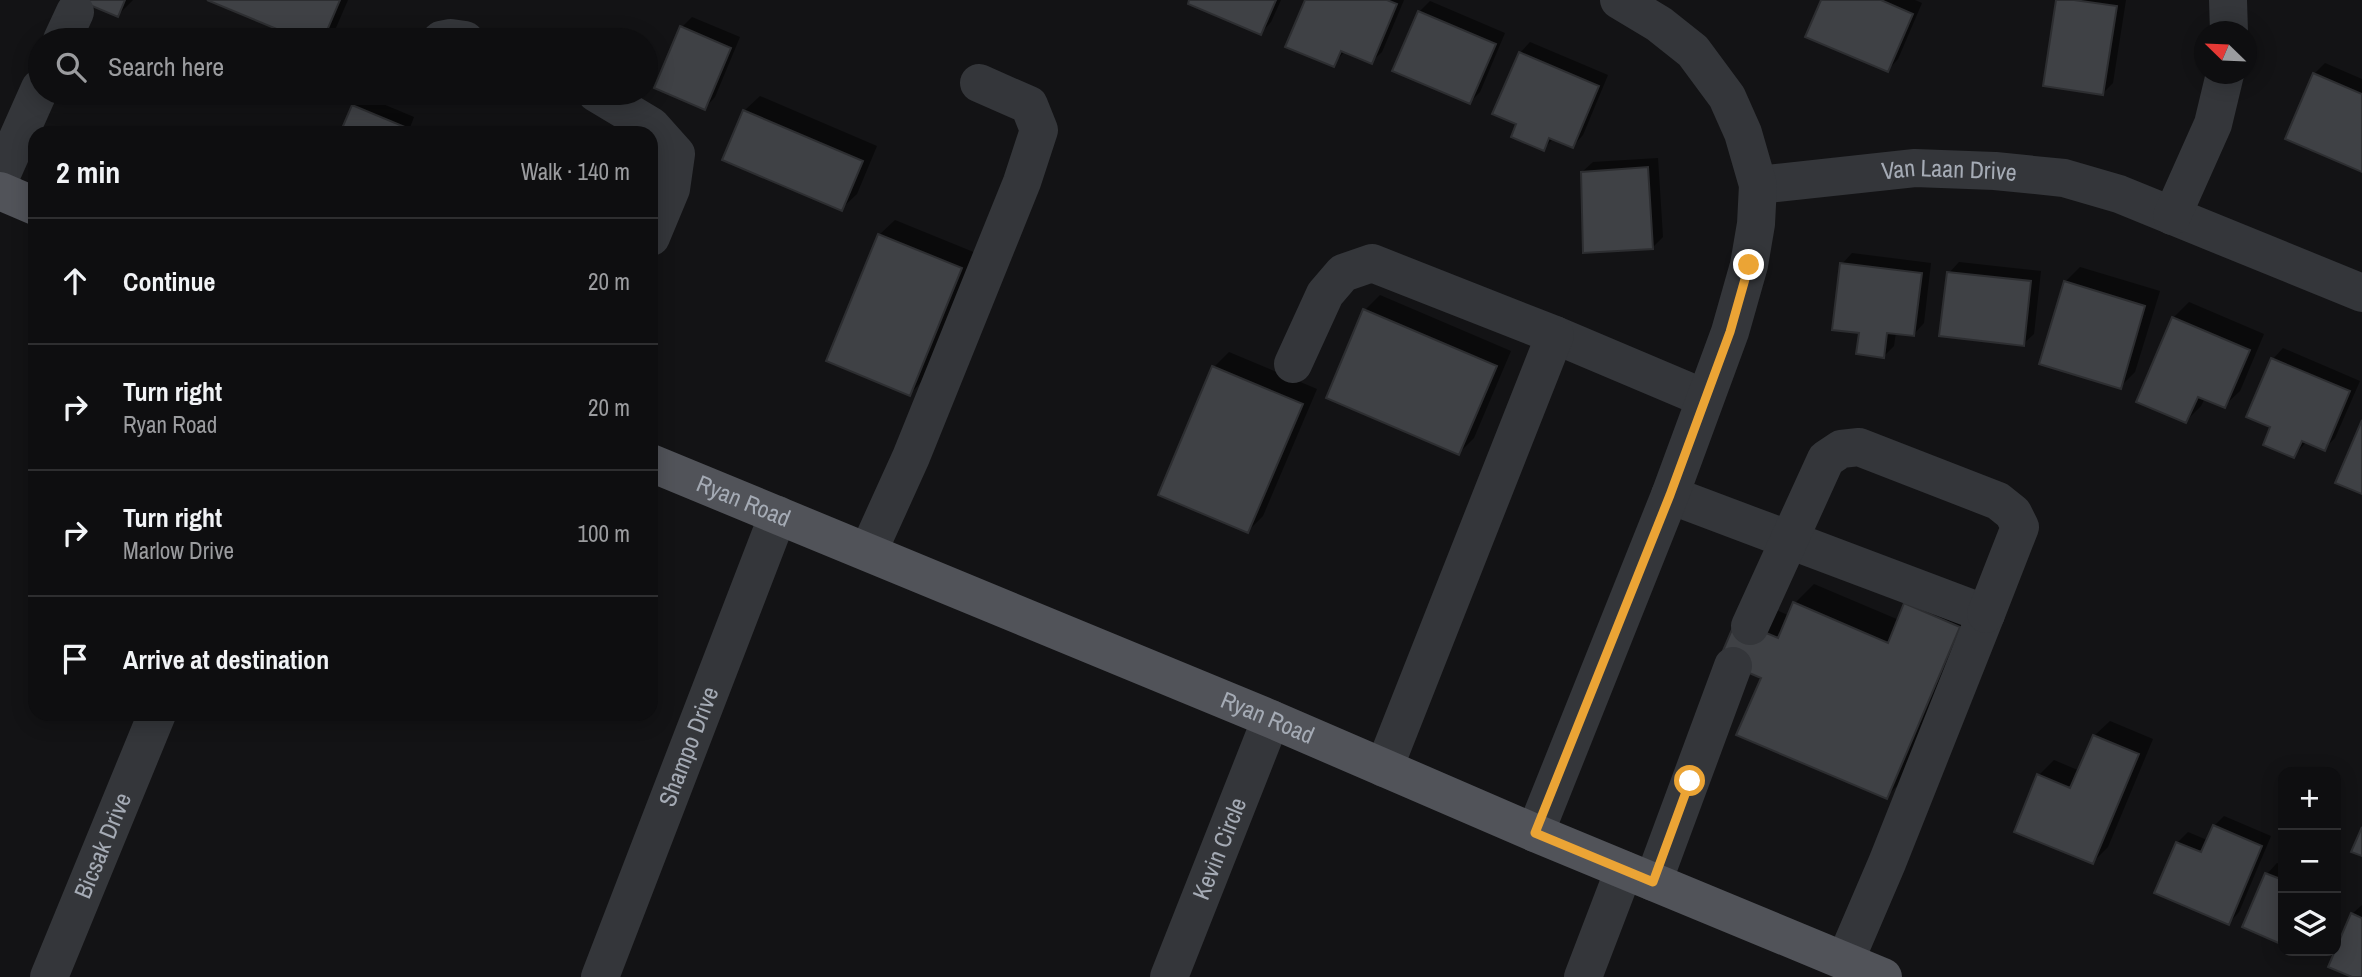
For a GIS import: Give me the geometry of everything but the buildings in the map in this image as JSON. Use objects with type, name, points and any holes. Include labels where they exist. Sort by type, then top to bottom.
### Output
[{"type":"main road","points":[[0,191],[28,203]]},
{"type":"main road","name":"Ryan Road","points":[[658,466],[1883,977]]},
{"type":"street","points":[[1535,833],[1670,495],[1730,332],[1749,265],[1756,224],[1758,185],[1744,133],[1727,97],[1693,51],[1659,24],[1619,0]]},
{"type":"street","points":[[2228,0],[2229,21]]},
{"type":"street","points":[[867,552],[916,445],[1022,182],[1039,130],[1029,104],[979,83]]},
{"type":"street","points":[[2172,216],[2213,124],[2223,84]]},
{"type":"street","points":[[0,178],[32,105]]},
{"type":"street","points":[[616,105],[651,126]]},
{"type":"street","points":[[658,134],[676,154],[671,189],[658,220]]},
{"type":"street","name":"Van Laan Drive","points":[[1758,185],[1916,168],[1995,171],[2064,178],[2119,194],[2362,293]]},
{"type":"street","points":[[1293,364],[1325,294],[1343,273],[1372,263],[1556,335],[1704,398]]},
{"type":"street","points":[[1384,768],[1556,335]]},
{"type":"street","points":[[1750,626],[1826,460],[1842,449],[1859,447],[1998,501],[2013,513],[2020,527],[1892,851],[1845,961]]},
{"type":"street","points":[[1670,495],[1986,614]]},
{"type":"street","name":"Shampo Drive","points":[[600,977],[778,515]]},
{"type":"street","points":[[1583,977],[1638,876],[1733,666]]},
{"type":"street","name":"Kevin Circle","points":[[1169,977],[1270,719]]},
{"type":"street","name":"Bicsak Drive","points":[[50,977],[154,721]]},
{"type":"route","points":[[1690,781],[1653,882],[1535,833],[1670,495],[1730,332],[1749,265]]}]
